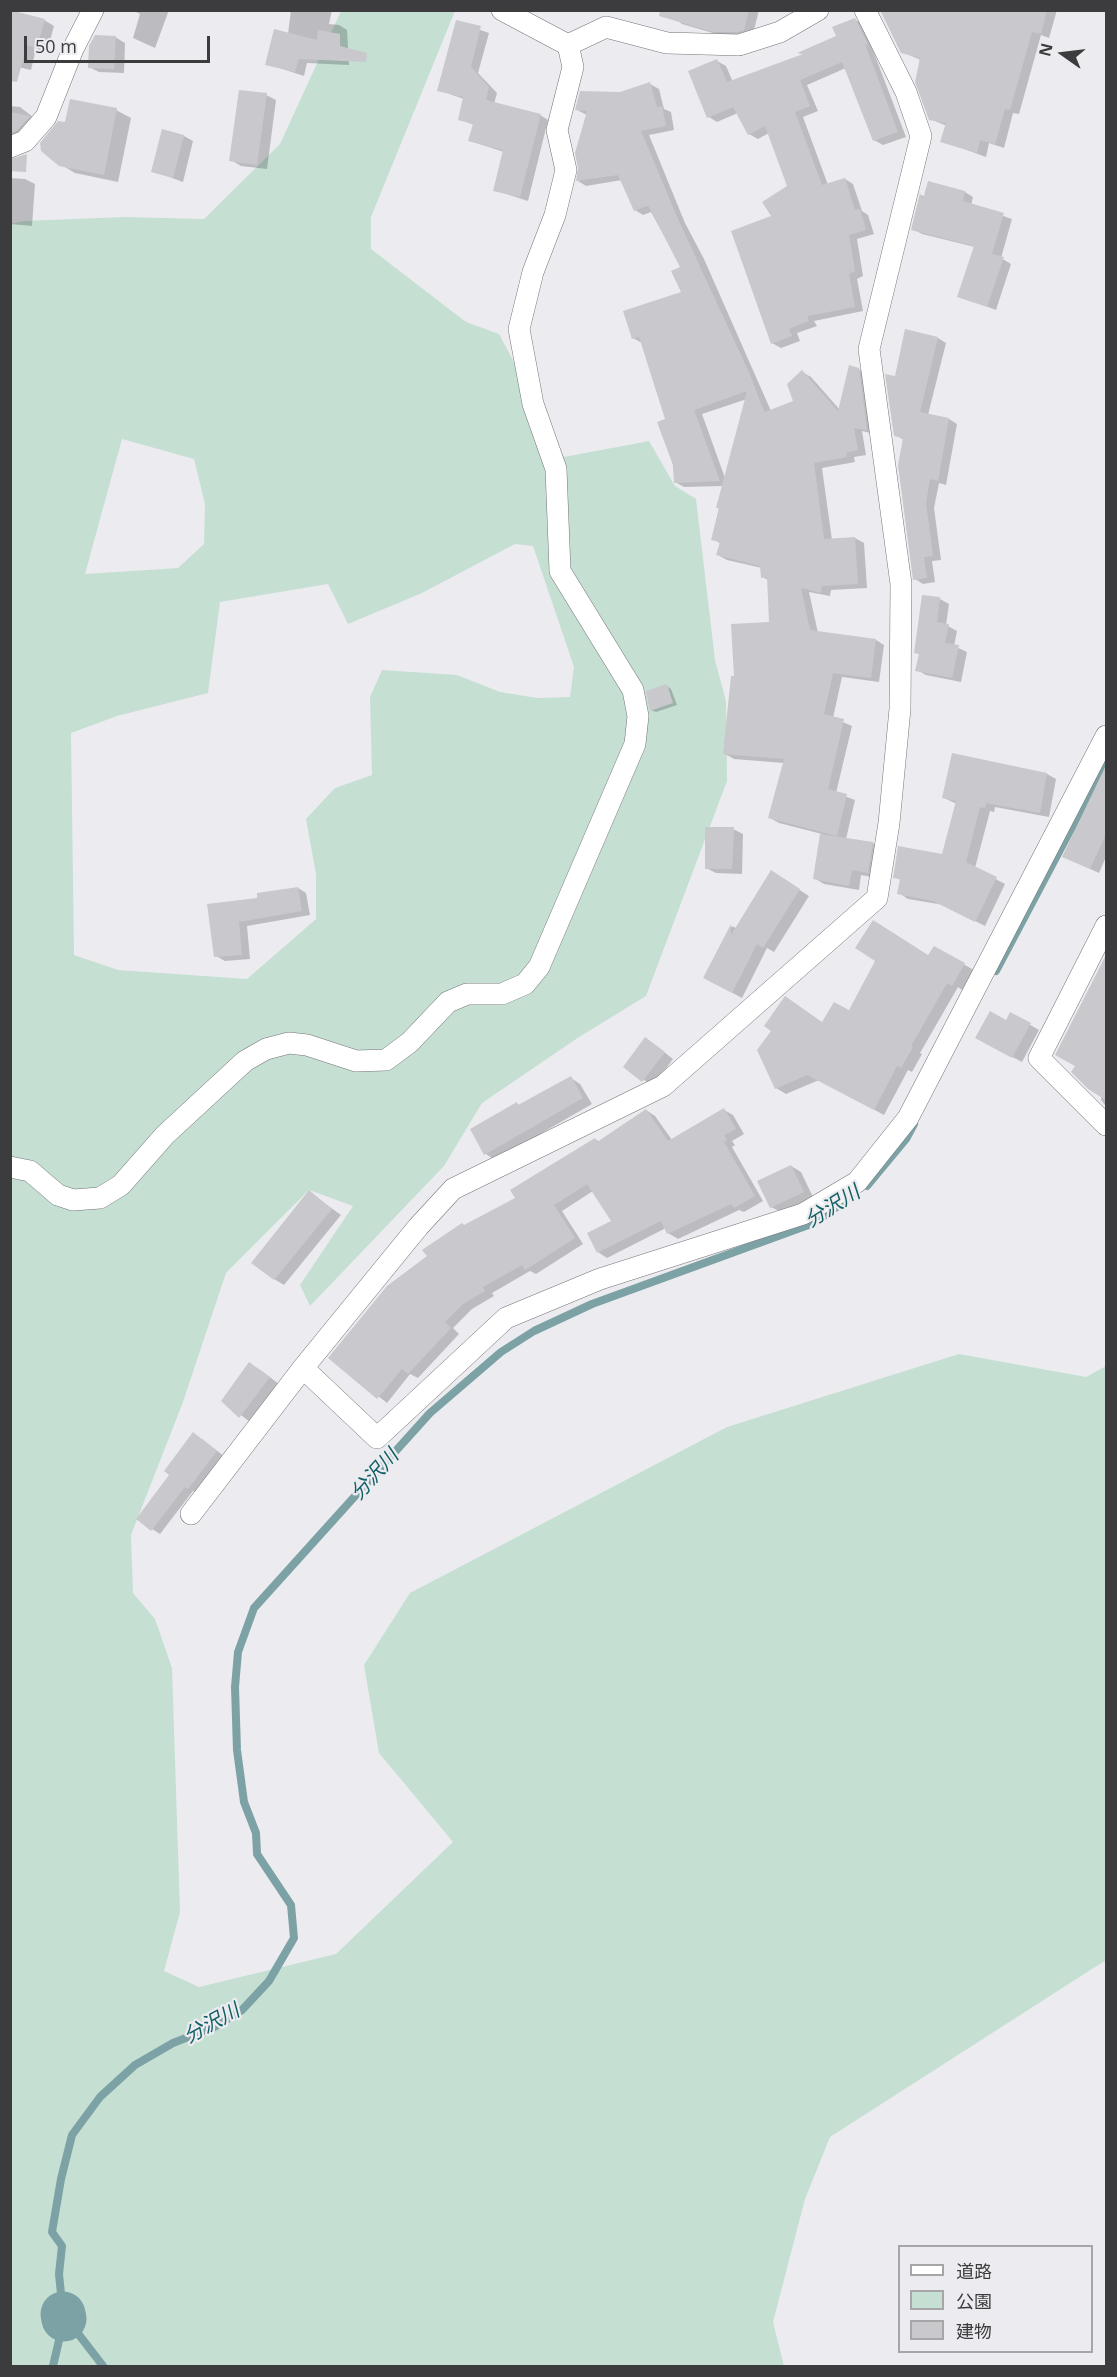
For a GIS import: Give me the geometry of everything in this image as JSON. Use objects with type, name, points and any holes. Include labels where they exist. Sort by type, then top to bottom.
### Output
[{"type":"street","points":[[10,147],[24,141],[46,117],[73,50],[93,10]]},
{"type":"street","points":[[10,1167],[30,1171],[58,1195],[73,1200],[100,1198],[121,1185],[165,1135],[245,1061],[266,1049],[289,1043],[307,1045],[356,1061],[386,1060],[410,1042],[448,1002],[467,994],[502,994],[525,984],[539,967],[635,744],[638,717],[633,690],[561,571],[556,469],[533,404],[519,329],[532,272],[555,215],[566,170],[557,130],[573,67],[568,45],[502,10]]},
{"type":"street","points":[[191,1514],[303,1368],[418,1227],[453,1189],[663,1086],[877,898],[889,823],[900,709],[901,584],[869,350],[921,136],[906,92],[865,10]]},
{"type":"street","points":[[568,45],[606,27],[667,43],[739,45],[780,32],[811,11]]},
{"type":"street","points":[[303,1368],[377,1438],[506,1318],[600,1279],[803,1214],[857,1182],[908,1118],[1107,736]]},
{"type":"street","points":[[1107,926],[1039,1058],[1107,1125]]},
{"type":"green space","points":[[341,11],[455,11],[371,217],[371,249],[466,322],[499,334],[564,457],[649,441],[675,486],[696,499],[715,660],[726,701],[727,781],[646,996],[579,1037],[482,1103],[444,1166],[310,1306],[300,1285],[353,1206],[309,1190],[226,1273],[183,1402],[131,1535],[133,1593],[155,1619],[172,1668],[180,1912],[164,1971],[199,1987],[336,1954],[453,1842],[379,1753],[364,1665],[410,1593],[727,1427],[959,1354],[1086,1377],[1106,1366],[1106,1960],[830,2137],[805,2199],[773,2322],[784,2366],[11,2366],[10,224],[23,221],[125,217],[204,219],[280,144]],"holes":[[[122,439],[194,459],[205,504],[204,544],[178,568],[85,574]],[[515,544],[533,546],[574,667],[570,697],[537,698],[500,692],[457,675],[382,670],[370,697],[372,775],[335,788],[306,819],[316,874],[316,919],[247,979],[118,970],[74,955],[71,733],[117,716],[208,693],[220,602],[328,584],[348,624],[422,593]]]},
{"type":"building","points":[[10,10],[45,19],[37,48],[27,45],[17,82],[10,81]]},
{"type":"building","points":[[660,10],[749,10],[744,30],[713,32],[659,16]]},
{"type":"building","points":[[880,10],[1047,10],[1041,34],[1032,32],[1010,110],[1005,109],[995,144],[980,140],[977,153],[940,142],[946,123],[929,120],[915,82],[920,58],[901,53]]},
{"type":"building","points":[[855,18],[868,45],[865,44],[898,132],[873,141],[842,62],[800,80],[810,106],[795,112],[822,185],[845,178],[855,210],[860,209],[866,230],[849,235],[855,271],[849,274],[855,307],[807,316],[809,321],[789,329],[792,336],[771,344],[731,231],[771,216],[762,202],[787,186],[765,126],[748,135],[733,107],[707,118],[688,71],[717,59],[727,82],[803,54],[797,53],[836,36],[832,27]]},
{"type":"building","points":[[456,20],[481,26],[471,67],[489,87],[486,100],[541,114],[520,197],[493,191],[503,150],[468,141],[473,124],[458,120],[463,97],[437,91]]},
{"type":"building","points":[[274,29],[317,40],[318,30],[340,34],[340,46],[367,53],[366,62],[299,59],[295,72],[265,65]]},
{"type":"building","points":[[95,35],[116,36],[114,69],[88,68],[89,46]]},
{"type":"building","points":[[650,82],[657,107],[662,106],[666,126],[641,131],[765,412],[793,401],[787,384],[802,370],[838,411],[849,365],[859,368],[867,430],[854,428],[858,450],[846,453],[847,457],[814,463],[824,539],[855,537],[858,584],[822,586],[821,593],[801,588],[810,630],[876,639],[871,678],[833,673],[824,714],[844,719],[828,789],[847,794],[837,836],[768,818],[784,759],[723,754],[731,676],[734,676],[731,624],[769,622],[767,577],[761,578],[760,566],[716,555],[720,542],[711,540],[719,508],[716,508],[747,391],[694,410],[720,481],[674,483],[673,465],[657,422],[665,419],[639,337],[632,339],[623,311],[681,292],[671,271],[680,267],[649,207],[634,211],[618,175],[576,181],[578,168],[575,153],[587,111],[575,110],[580,91],[620,92]]},
{"type":"building","points":[[239,90],[267,93],[257,165],[229,161]]},
{"type":"building","points":[[70,99],[117,108],[104,175],[59,166],[41,151],[40,143],[58,121],[65,122]]},
{"type":"building","points":[[10,112],[30,116],[17,130],[10,133]]},
{"type":"building","points":[[162,129],[184,135],[173,178],[151,172]]},
{"type":"building","points":[[27,154],[26,172],[10,171],[10,159]]},
{"type":"building","points":[[928,181],[965,191],[963,201],[1004,213],[992,254],[1004,257],[987,307],[957,297],[974,246],[911,230],[920,193],[923,199]]},
{"type":"building","points":[[905,329],[938,337],[920,412],[949,418],[938,481],[930,479],[926,503],[933,556],[924,557],[927,578],[913,580],[898,465],[903,438],[894,436],[885,374],[895,376]]},
{"type":"building","points":[[922,595],[940,597],[937,622],[949,624],[945,643],[959,645],[952,678],[915,671],[919,654],[914,653]]},
{"type":"building","points":[[667,684],[673,703],[650,711],[646,691]]},
{"type":"building","points":[[952,753],[1047,773],[1040,813],[986,803],[985,808],[980,807],[966,862],[997,877],[975,922],[933,901],[897,894],[900,879],[893,878],[898,846],[942,854],[956,801],[942,798]]},
{"type":"building","points":[[1107,763],[1107,832],[1090,869],[1062,857]]},
{"type":"building","points":[[705,827],[734,827],[732,869],[705,869]]},
{"type":"building","points":[[820,834],[873,842],[868,873],[852,870],[849,886],[813,879]]},
{"type":"building","points":[[771,870],[800,889],[763,948],[757,944],[732,993],[703,978],[731,924],[731,935]]},
{"type":"building","points":[[298,887],[302,911],[239,922],[242,955],[214,957],[207,904],[257,898],[257,893]]},
{"type":"building","points":[[873,920],[928,955],[934,946],[965,963],[952,986],[947,983],[901,1068],[897,1066],[874,1110],[807,1075],[775,1089],[757,1050],[771,1031],[764,1026],[785,996],[822,1022],[834,1002],[849,1010],[875,961],[855,948]]},
{"type":"building","points":[[1107,953],[1107,1101],[1088,1089],[1071,1072],[1075,1066],[1055,1055]]},
{"type":"building","points":[[990,1011],[1006,1020],[1010,1012],[1031,1023],[1012,1058],[975,1038]]},
{"type":"building","points":[[645,1037],[665,1052],[642,1082],[623,1067]]},
{"type":"building","points":[[571,1076],[583,1098],[484,1155],[470,1129],[517,1102],[518,1105]]},
{"type":"building","points":[[724,1108],[736,1129],[724,1135],[727,1140],[724,1142],[755,1196],[734,1208],[731,1204],[667,1234],[661,1221],[597,1253],[587,1233],[611,1221],[587,1184],[554,1205],[575,1238],[525,1270],[522,1265],[483,1287],[485,1291],[463,1304],[445,1322],[451,1328],[408,1374],[402,1369],[377,1399],[328,1358],[387,1286],[427,1256],[422,1250],[462,1223],[464,1225],[515,1198],[510,1190],[595,1138],[597,1142],[646,1109],[668,1141]]},
{"type":"building","points":[[791,1165],[804,1192],[770,1208],[757,1181]]},
{"type":"building","points":[[309,1190],[332,1209],[274,1280],[251,1263]]},
{"type":"building","points":[[249,1362],[270,1377],[239,1418],[221,1401]]},
{"type":"building","points":[[193,1432],[217,1451],[188,1489],[185,1487],[151,1531],[136,1519],[169,1475],[164,1471]]},
{"type":"waterway","name":"分沢川","points":[[996,971],[1106,763]]},
{"type":"waterway","name":"分沢川","points":[[867,1186],[906,1139],[914,1124]]},
{"type":"waterway","name":"分沢川","points":[[103,2366],[63,2314],[59,2274],[62,2246],[52,2232],[61,2179],[72,2135],[100,2097],[135,2065],[173,2043],[214,2027],[242,2010],[269,1981],[294,1938],[291,1905],[257,1854],[256,1833],[244,1802],[237,1750],[235,1687],[238,1652],[254,1608],[430,1413],[501,1352],[534,1331],[592,1304],[814,1223],[845,1201]]},
{"type":"waterway","name":"分沢川","points":[[63,2314],[64,2319]]},
{"type":"waterway","name":"分沢川","points":[[53,2366],[64,2319]]}]
